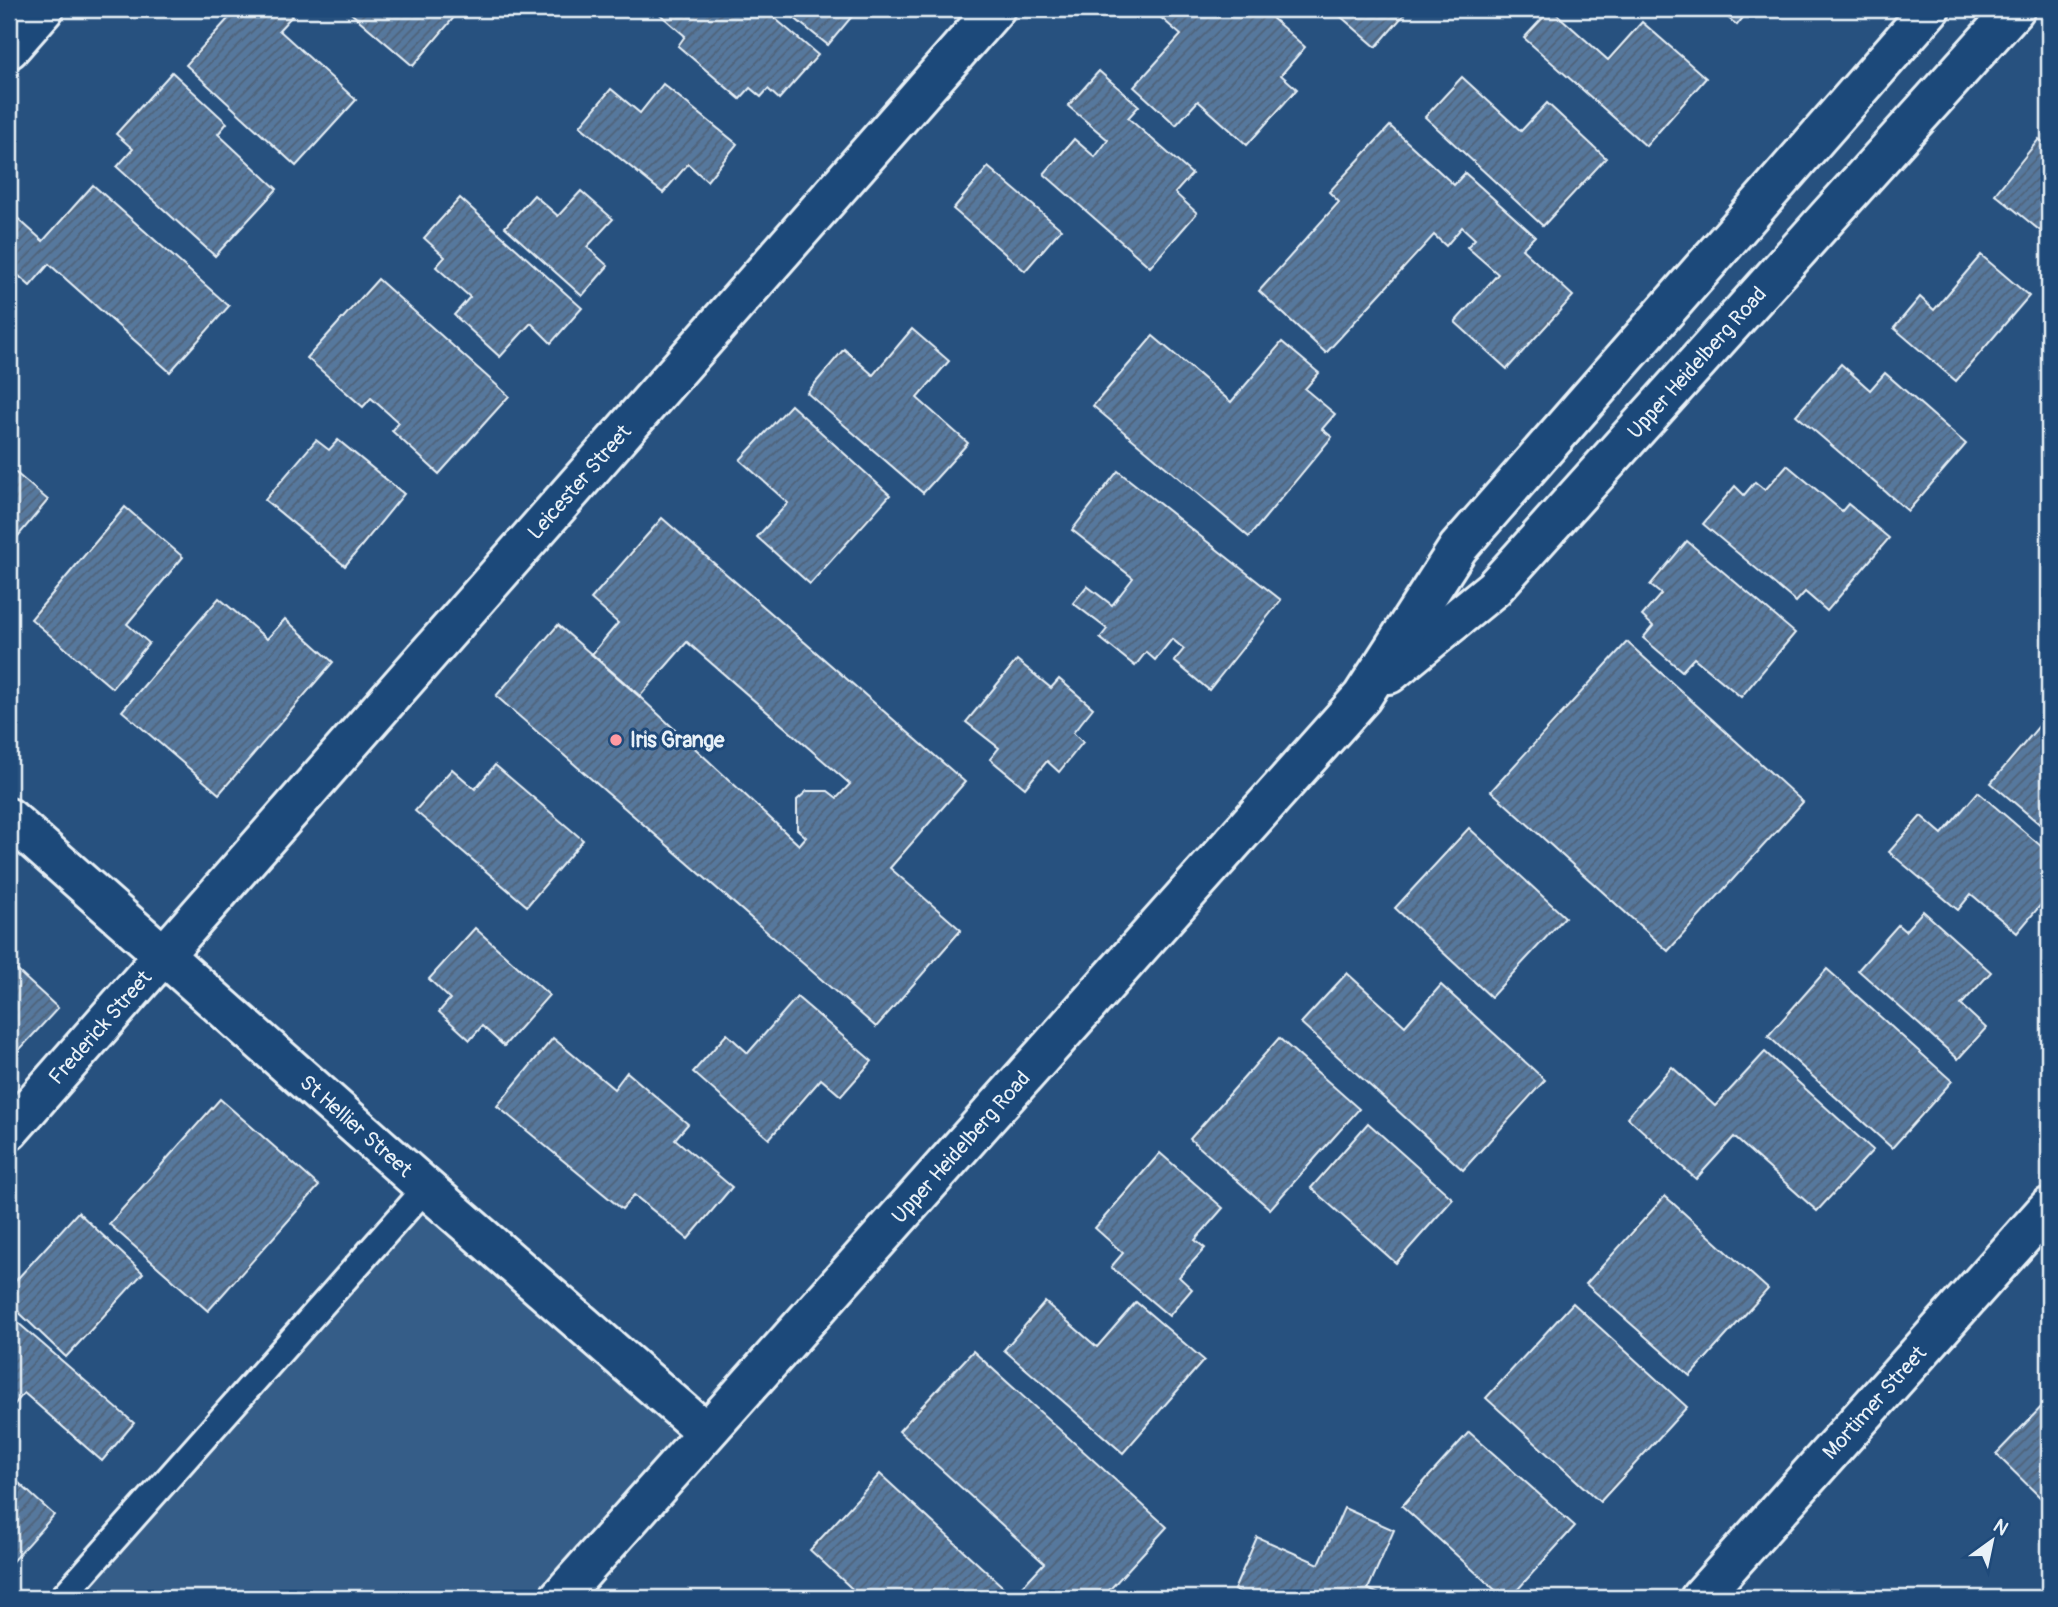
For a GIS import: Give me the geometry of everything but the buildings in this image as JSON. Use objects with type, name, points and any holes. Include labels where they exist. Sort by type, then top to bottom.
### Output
[{"type":"main road","points":[[9,49],[44,9]]},
{"type":"main road","name":"Leicester Street","points":[[163,955],[995,9]]},
{"type":"main road","name":"Upper Heidelberg Road","points":[[1362,697],[1458,548],[1930,9]]},
{"type":"main road","name":"Upper Heidelberg Road","points":[[559,1598],[1362,697],[1494,588],[2002,13]]},
{"type":"main road","name":"St Hellier Street","points":[[9,818],[706,1432]]},
{"type":"main road","name":"Frederick Street","points":[[9,1131],[163,955]]},
{"type":"main road","name":"Mortimer Street","points":[[1700,1598],[2049,1207]]},
{"type":"lane","points":[[62,1598],[426,1188]]},
{"type":"shaded area","points":[[426,1188],[706,1432],[559,1598],[62,1598]]},
{"type":"place","name":"Iris Grange","points":[[616,740]]}]
